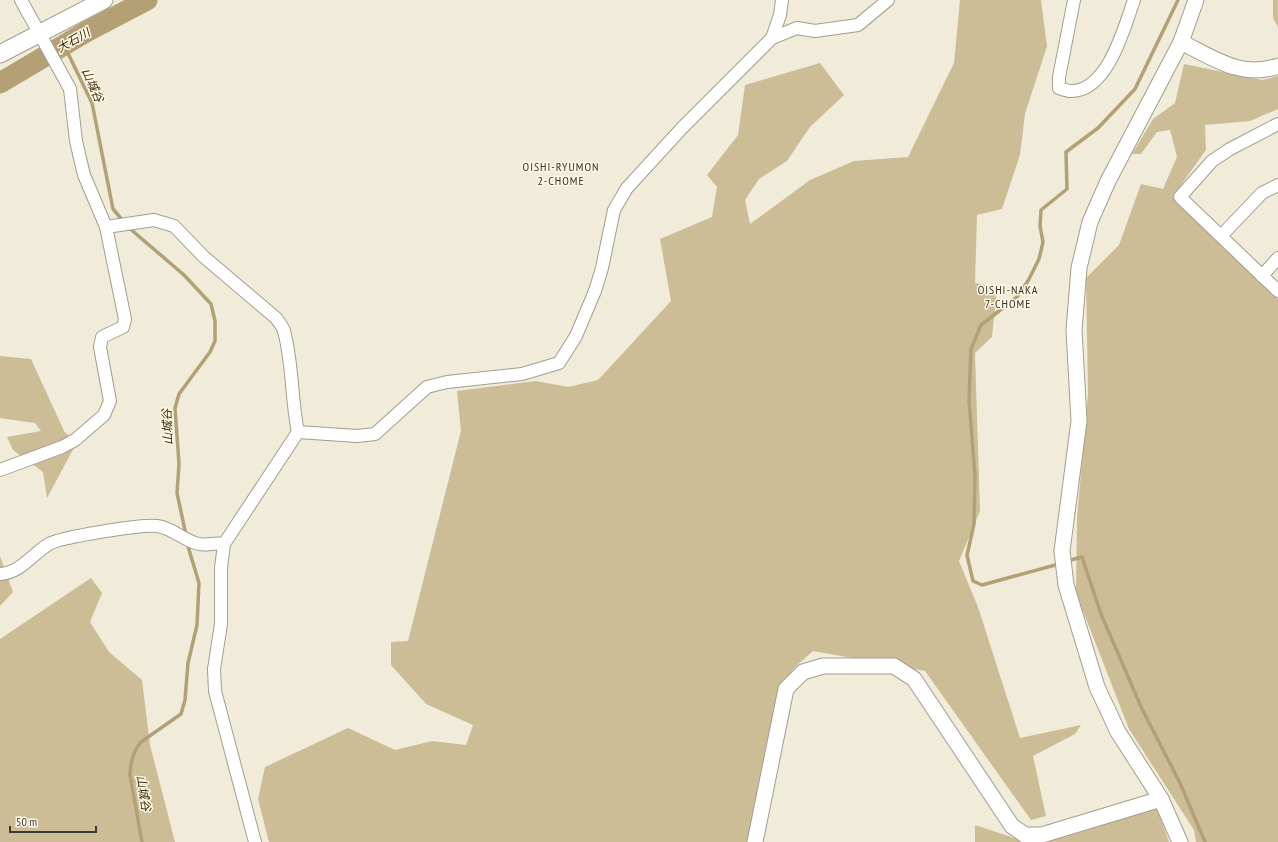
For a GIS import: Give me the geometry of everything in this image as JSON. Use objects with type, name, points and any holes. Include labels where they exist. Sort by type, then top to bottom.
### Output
[{"type":"main road","points":[[0,54],[43,37],[104,0]]},
{"type":"street","points":[[0,470],[62,447],[75,440],[104,415],[110,401],[100,347],[102,337],[123,327],[125,319],[106,227],[84,175],[76,141],[70,89],[63,79],[43,37],[21,0]]},
{"type":"street","points":[[772,38],[780,15],[782,0]]},
{"type":"street","points":[[298,432],[357,436],[375,434],[427,387],[447,382],[522,374],[559,363],[576,336],[595,291],[602,268],[614,210],[627,188],[682,128],[772,38],[797,28],[815,31],[858,25],[888,0]]},
{"type":"street","points":[[1074,0],[1059,77],[1059,88],[1071,91],[1090,86],[1114,56],[1134,0]]},
{"type":"street","points":[[1180,842],[1161,799],[1118,732],[1097,687],[1066,585],[1062,551],[1079,421],[1074,330],[1079,268],[1090,222],[1108,181],[1181,42],[1196,0]]},
{"type":"street","points":[[1181,42],[1236,70],[1267,70],[1278,66]]},
{"type":"street","points":[[1278,124],[1230,148],[1212,161],[1180,197],[1278,291]]},
{"type":"street","points":[[1221,236],[1262,193],[1278,185]]},
{"type":"street","points":[[106,227],[154,220],[174,226],[204,257],[276,318],[284,330],[298,432],[224,544],[221,568],[221,624],[214,669],[215,691],[255,842]]},
{"type":"street","points":[[1262,276],[1278,258]]},
{"type":"street","points":[[0,574],[8,574],[50,544],[76,536],[134,528],[156,526],[169,528],[200,544],[216,542],[224,544]]},
{"type":"street","points":[[755,842],[786,689],[803,672],[823,666],[894,666],[914,679],[1012,826],[1025,835],[1042,835],[1161,799]]},
{"type":"shaded area","points":[[960,0],[1041,0],[1047,46],[1025,114],[1020,155],[1002,209],[977,215],[975,283],[997,287],[992,337],[975,353],[980,511],[959,561],[978,607],[1020,738],[1081,725],[1075,734],[1033,756],[1046,816],[1031,820],[925,671],[813,651],[793,669],[773,718],[747,842],[269,842],[258,799],[265,767],[348,728],[395,750],[432,741],[466,745],[473,725],[426,704],[391,665],[391,642],[408,641],[461,431],[457,391],[536,381],[568,387],[598,380],[671,301],[660,239],[712,217],[717,187],[707,175],[738,135],[745,85],[820,63],[844,95],[810,127],[787,161],[759,179],[745,200],[750,224],[810,180],[854,161],[908,157],[954,63]]},
{"type":"shaded area","points":[[1273,0],[1278,0],[1278,27],[1273,18]]},
{"type":"shaded area","points":[[1184,64],[1262,80],[1278,76],[1278,109],[1250,121],[1205,125],[1206,150],[1173,196],[1278,299],[1278,842],[1196,842],[1194,830],[1129,729],[1076,593],[1077,518],[1088,394],[1086,278],[1119,245],[1141,184],[1163,189],[1177,157],[1170,130],[1157,132],[1141,154],[1132,154],[1153,119],[1175,103]]},
{"type":"shaded area","points":[[0,356],[31,359],[64,431],[76,444],[47,498],[43,472],[13,450],[7,437],[41,431],[35,423],[0,418]]},
{"type":"shaded area","points":[[0,556],[13,592],[0,606]]},
{"type":"shaded area","points":[[91,578],[102,593],[90,622],[109,652],[142,680],[150,745],[175,842],[0,842],[0,639]]},
{"type":"shaded area","points":[[1156,805],[1169,842],[1045,842]]},
{"type":"shaded area","points":[[975,825],[1026,842],[975,842]]},
{"type":"waterway","name":"大石川","points":[[0,83],[86,32],[147,0]]},
{"type":"waterway","points":[[1059,564],[982,585],[973,581],[967,555],[974,524],[975,476],[969,400],[971,349],[981,325],[1017,297],[1028,281],[1039,259],[1043,242],[1040,226],[1041,210],[1067,189],[1066,152],[1098,128],[1135,89],[1178,0]]},
{"type":"waterway","name":"山城谷","points":[[64,45],[92,103],[113,209],[124,222]]},
{"type":"waterway","name":"山城谷","points":[[128,227],[184,275],[211,304],[215,321],[215,341],[210,352],[179,394],[175,408],[179,464],[177,493],[186,535]]},
{"type":"waterway","name":"山城谷","points":[[142,842],[130,775],[132,758],[141,742],[181,714],[185,700],[188,663],[197,625],[199,583],[187,543]]},
{"type":"waterway","points":[[1067,561],[1082,557],[1101,614],[1142,709],[1180,783],[1205,842]]},
{"type":"district","name":"OISHI-RYUMON 2-CHOME","points":[[561,173]]},
{"type":"district","name":"OISHI-NAKA 7-CHOME","points":[[1008,296]]}]
